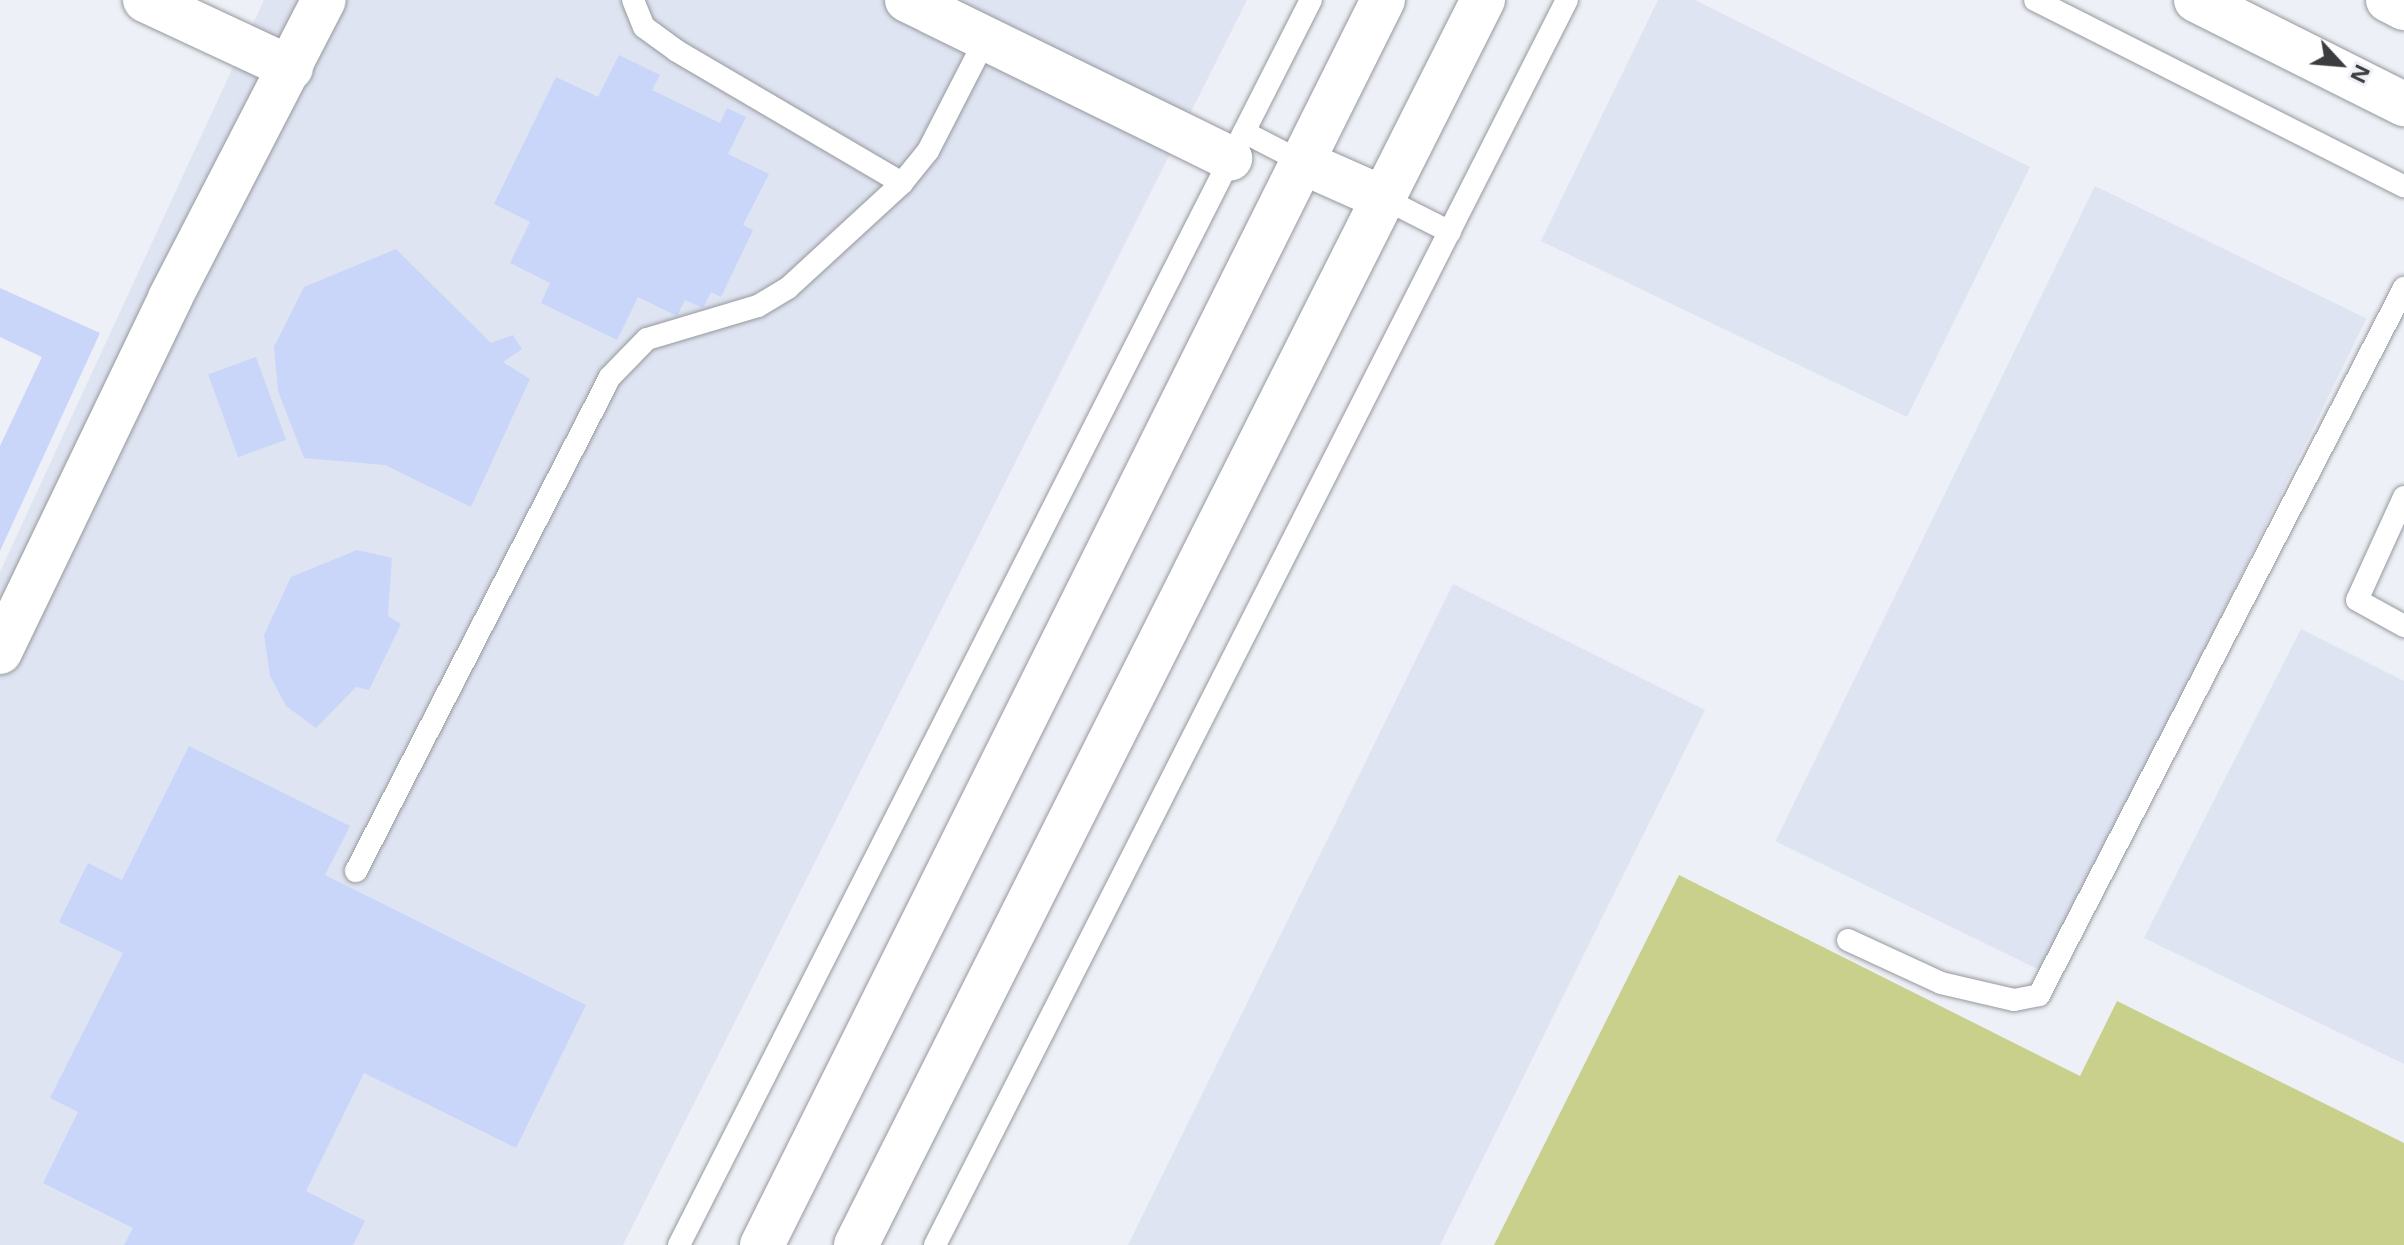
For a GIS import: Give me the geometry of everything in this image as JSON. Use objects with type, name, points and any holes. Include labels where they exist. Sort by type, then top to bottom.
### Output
[{"type":"main road","points":[[145,0],[291,68]]},
{"type":"main road","points":[[0,652],[163,312],[324,0]]},
{"type":"main road","points":[[907,0],[986,38],[1237,145]]},
{"type":"main road","points":[[762,1245],[1383,0]]},
{"type":"main road","points":[[856,1245],[1483,0]]},
{"type":"main road","points":[[2196,0],[2404,104]]},
{"type":"main road","points":[[2388,0],[2404,8]]},
{"type":"main road","points":[[1304,163],[1383,198]]},
{"type":"lane","points":[[633,0],[644,27],[677,51],[902,183]]},
{"type":"lane","points":[[679,1245],[1311,0]]},
{"type":"lane","points":[[935,1245],[1567,0]]},
{"type":"lane","points":[[2035,0],[2404,186]]},
{"type":"lane","points":[[356,871],[610,377],[647,339],[758,306],[788,288],[902,183],[928,151],[986,38]]},
{"type":"lane","points":[[1237,145],[1304,163]]},
{"type":"lane","points":[[1383,198],[1450,232]]},
{"type":"lane","points":[[1848,940],[1941,983],[2014,1000],[2039,995],[2404,288]]},
{"type":"lane","points":[[2404,497],[2357,600],[2404,626]]},
{"type":"shaded area","points":[[264,0],[1247,0],[623,1245],[0,1245],[0,572]]},
{"type":"shaded area","points":[[1658,0],[1695,0],[2030,167],[1907,417],[1541,241]]},
{"type":"shaded area","points":[[2095,186],[2366,318],[2047,974],[1775,841]]},
{"type":"shaded area","points":[[1453,584],[1705,710],[1440,1245],[1128,1245]]},
{"type":"shaded area","points":[[2301,629],[2404,681],[2404,1064],[2144,938]]},
{"type":"green space","points":[[1679,875],[2080,1076],[2117,1001],[2404,1143],[2404,1245],[1494,1245]]},
{"type":"building","points":[[619,55],[660,75],[652,90],[720,123],[727,108],[746,117],[728,154],[769,174],[743,225],[753,230],[721,297],[711,292],[703,308],[685,300],[677,316],[638,297],[617,340],[541,303],[550,283],[510,263],[530,222],[494,204],[556,77],[598,97]]},
{"type":"building","points":[[396,249],[491,343],[513,335],[522,349],[503,362],[530,379],[471,507],[385,465],[304,458],[278,391],[274,347],[304,287]]},
{"type":"building","points":[[0,288],[100,333],[0,551],[0,446],[42,357],[0,337]]},
{"type":"building","points":[[256,357],[286,440],[238,457],[208,374]]},
{"type":"building","points":[[357,550],[392,558],[388,616],[401,624],[369,690],[356,687],[316,728],[286,706],[270,676],[264,635],[291,577]]},
{"type":"building","points":[[189,746],[350,826],[325,875],[586,1005],[516,1148],[364,1073],[306,1191],[365,1221],[353,1245],[124,1245],[133,1228],[43,1183],[78,1112],[50,1098],[123,953],[59,922],[88,863],[122,880]]}]
